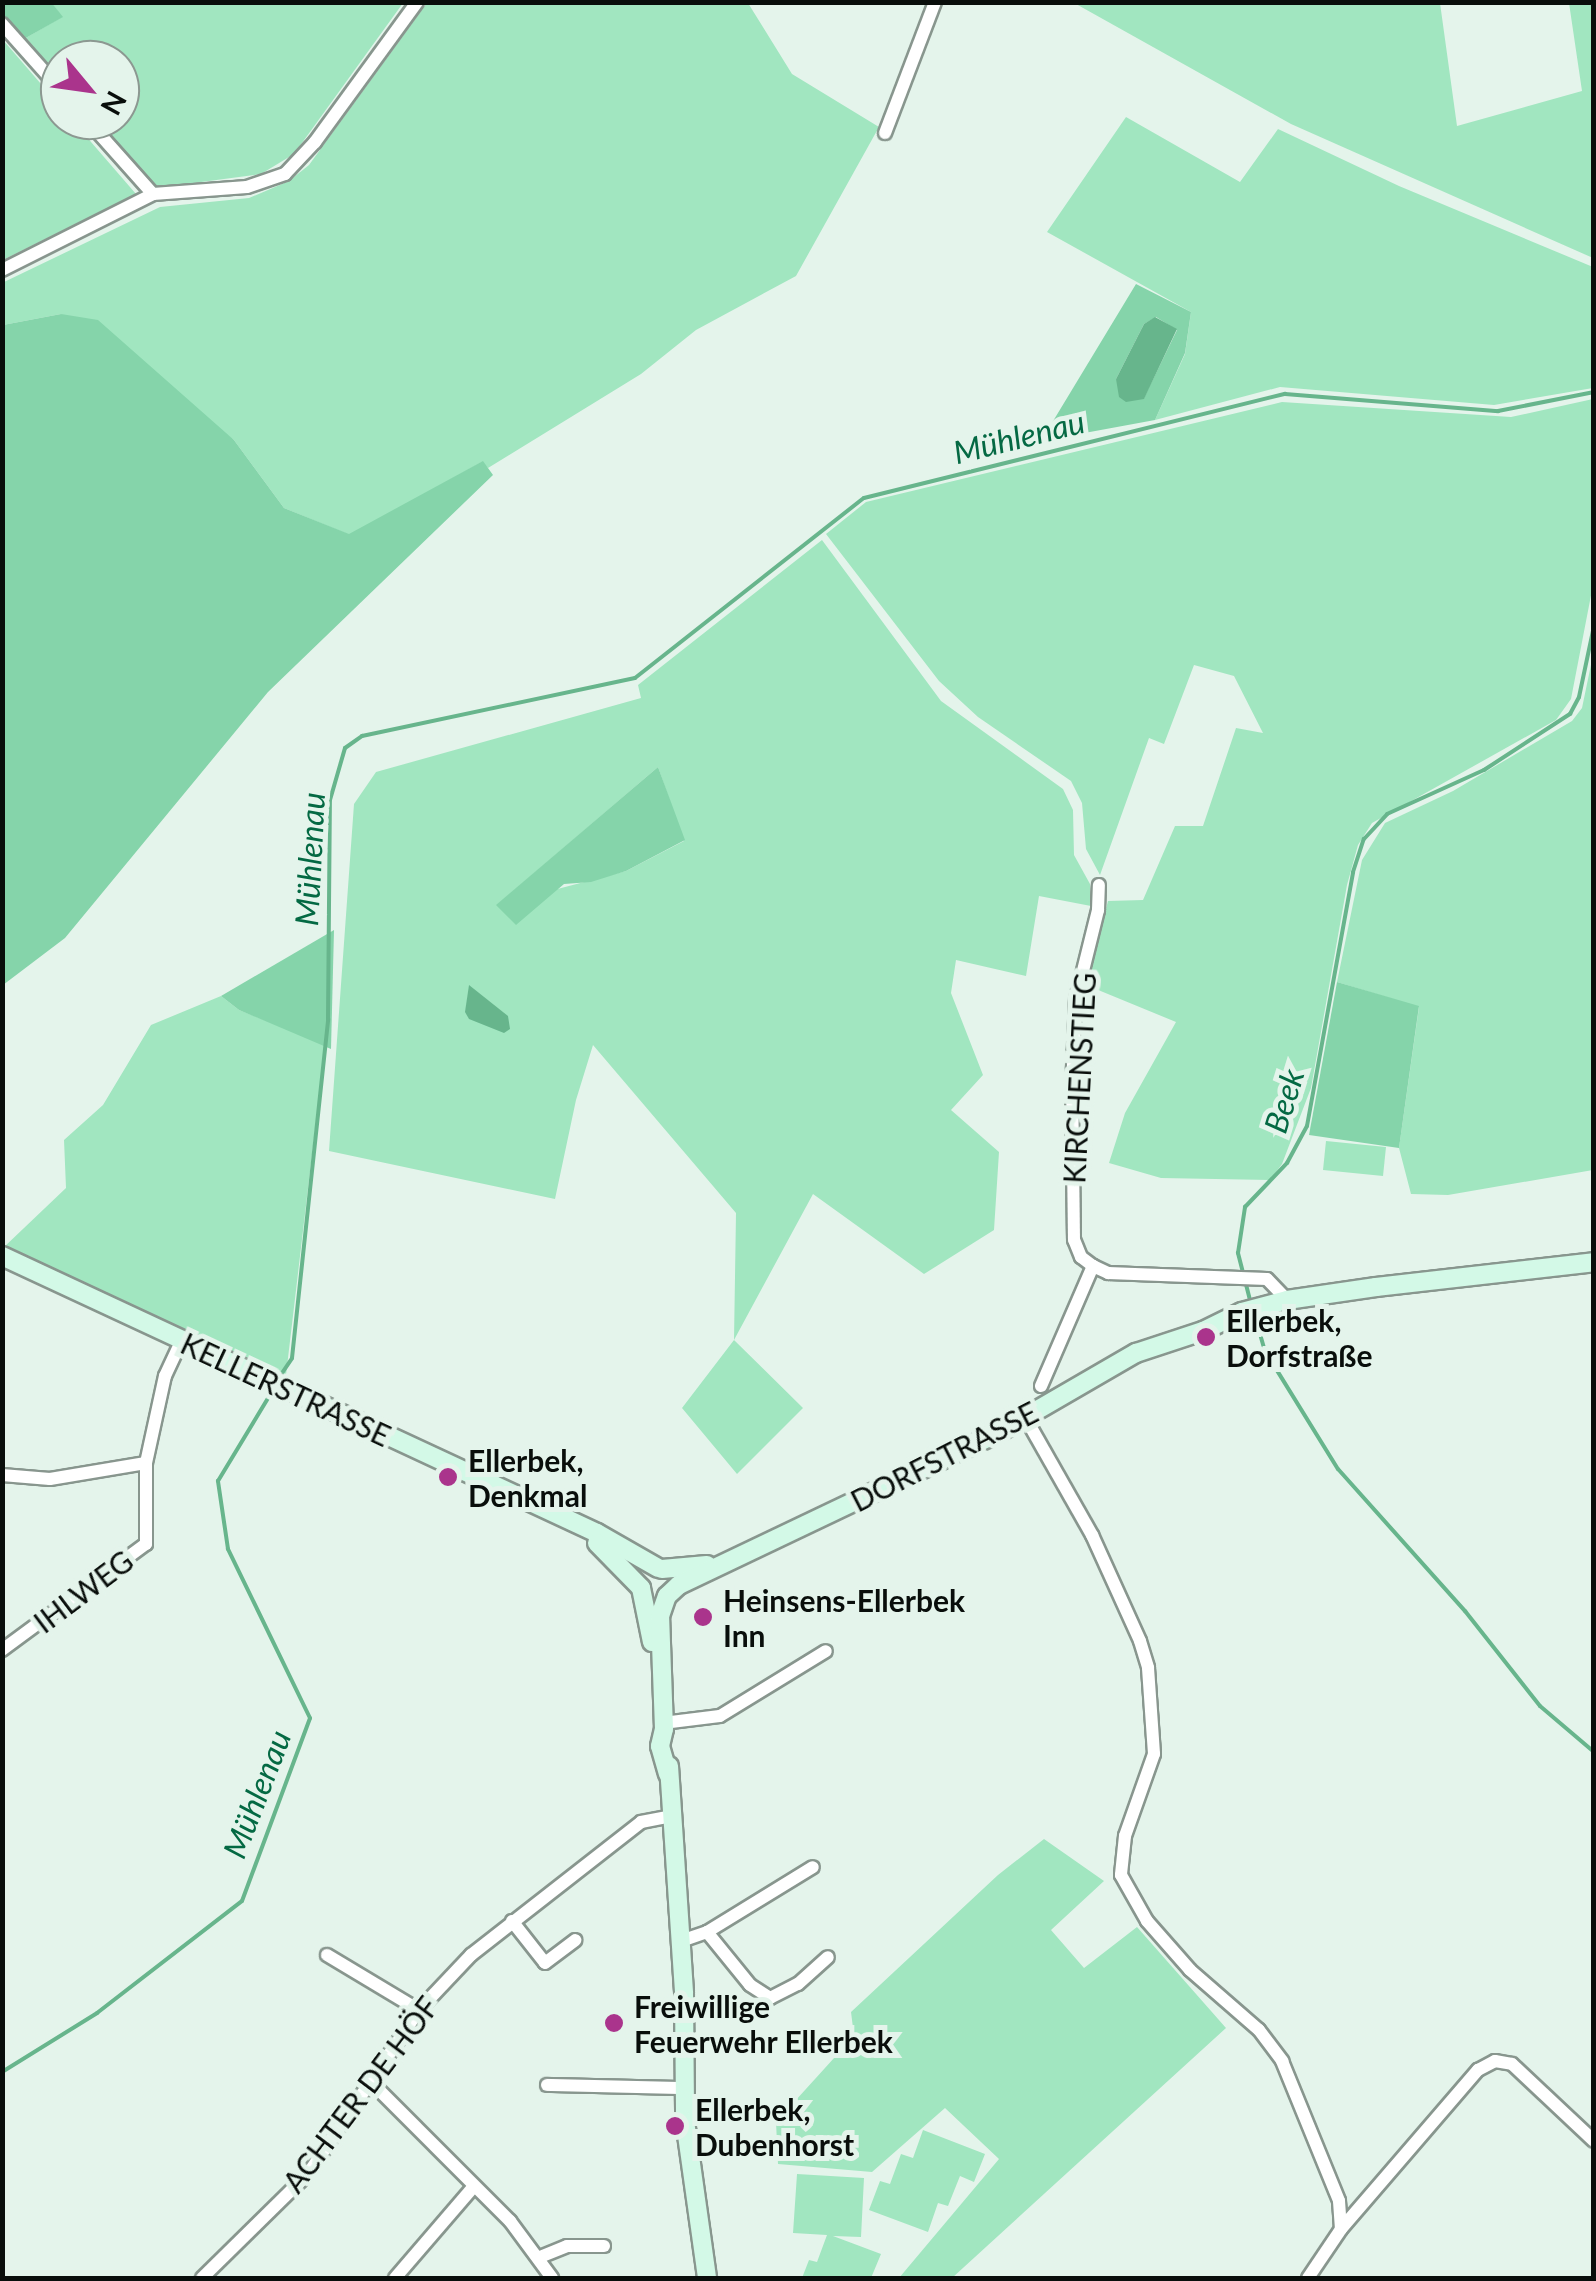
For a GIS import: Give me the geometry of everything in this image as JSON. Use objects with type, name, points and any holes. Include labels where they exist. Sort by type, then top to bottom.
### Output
[{"type":"main road","name":"KELLERSTRASSE","points":[[2,1256],[568,1523],[597,1533],[660,1569]]},
{"type":"main road","name":"DORFSTRASSE","points":[[669,1593],[718,1564],[777,1542],[1025,1417],[1091,1376],[1166,1340],[1202,1332],[1234,1315],[1287,1300],[1594,1262]]},
{"type":"main road","name":"KELLERSTRASSE","points":[[568,1523],[607,1550],[642,1591]]},
{"type":"main road","name":"DORFSTRASSE","points":[[660,1569],[718,1564]]},
{"type":"main road","points":[[660,1677],[642,1591],[644,1574],[660,1569],[672,1580],[660,1616],[664,1726],[660,1746],[668,1774],[681,1941],[684,2088],[707,2278]]},
{"type":"main road","points":[[642,1591],[658,1600],[669,1593]]},
{"type":"street","points":[[2,270],[153,194],[247,187],[285,174],[302,159],[417,2]]},
{"type":"street","points":[[885,133],[935,2]]},
{"type":"street","points":[[2,24],[40,67]]},
{"type":"street","points":[[106,140],[153,194]]},
{"type":"street","name":"KIRCHENSTIEG","points":[[1093,1266],[1081,1257],[1074,1240],[1072,1087],[1076,999],[1099,885]]},
{"type":"street","points":[[1041,1386],[1093,1266],[1108,1273],[1267,1279],[1287,1300]]},
{"type":"street","points":[[2,1475],[50,1478],[146,1463],[165,1376],[182,1340]]},
{"type":"street","points":[[1025,1417],[1092,1535],[1140,1640],[1148,1668],[1154,1754],[1126,1836],[1121,1875],[1147,1921],[1190,1970],[1259,2030],[1282,2061],[1340,2200],[1341,2229]]},
{"type":"street","name":"IHLWEG","points":[[2,1650],[146,1544],[146,1463]]},
{"type":"street","points":[[664,1726],[720,1716],[826,1652]]},
{"type":"street","name":"ACHTER DE HÖF","points":[[202,2278],[308,2174],[373,2084],[419,2010],[471,1955],[641,1822],[671,1816]]},
{"type":"street","points":[[681,1941],[707,1932],[813,1867]]},
{"type":"street","points":[[512,1921],[539,1968],[575,1940]]},
{"type":"street","points":[[707,1932],[750,1985],[770,1998],[798,1984],[828,1957]]},
{"type":"street","points":[[326,1956],[419,2010]]},
{"type":"street","points":[[1308,2278],[1341,2229],[1478,2070],[1494,2061],[1512,2064],[1594,2141]]},
{"type":"street","points":[[373,2084],[474,2186],[540,2258],[552,2278]]},
{"type":"street","points":[[547,2085],[684,2088]]},
{"type":"street","points":[[395,2278],[474,2186]]},
{"type":"street","points":[[540,2258],[550,2249],[604,2246]]},
{"type":"shaded area","points":[[2,3],[52,3],[63,17],[24,39],[3,17]]},
{"type":"shaded area","points":[[52,3],[403,3],[294,154],[261,174],[156,188],[114,140],[140,140],[140,40],[40,40],[40,57],[24,39],[62,17]]},
{"type":"shaded area","points":[[427,3],[748,3],[792,74],[879,127],[796,276],[696,330],[641,374],[488,468],[482,462],[350,535],[284,508],[234,440],[61,314],[3,325],[2,283],[160,207],[249,198],[289,181],[309,165]]},
{"type":"shaded area","points":[[1440,3],[1457,126],[1582,91],[1569,3],[1593,3],[1593,258],[1291,124],[1076,4]]},
{"type":"shaded area","points":[[3,40],[40,83],[40,140],[89,140],[136,194],[3,260]]},
{"type":"shaded area","points":[[1126,117],[1240,182],[1278,129],[1399,186],[1593,267],[1593,388],[1494,405],[1280,387],[1155,420],[1185,354],[1191,312],[1047,232]]},
{"type":"shaded area","points":[[1136,284],[1191,312],[1185,353],[1155,420],[1041,441]],"holes":[[[1156,317],[1177,330],[1144,398],[1116,379],[1144,324]]]},
{"type":"shaded area","points":[[61,314],[98,320],[234,440],[284,508],[349,534],[483,461],[493,475],[268,692],[65,938],[3,985],[3,325]]},
{"type":"shaded area","points":[[1155,317],[1177,329],[1144,399],[1126,402],[1119,397],[1116,379],[1144,324]]},
{"type":"shaded area","points":[[1593,399],[1593,585],[1571,699],[1556,720],[1372,823],[1358,845],[1347,885],[1311,1088],[1282,1164],[1270,1180],[1161,1178],[1109,1163],[1125,1113],[1176,1022],[1086,985],[1108,901],[1143,900],[1175,826],[1203,826],[1236,728],[1263,733],[1234,676],[1194,665],[1164,744],[1149,738],[1100,875],[1086,849],[1082,803],[1071,781],[978,717],[939,681],[826,534],[866,502],[1282,402],[1511,417]]},
{"type":"shaded area","points":[[822,540],[941,701],[1063,789],[1073,810],[1074,855],[1090,884],[1091,906],[1039,896],[1026,976],[956,960],[951,993],[983,1075],[951,1110],[999,1152],[994,1230],[924,1274],[813,1194],[734,1340],[736,1213],[593,1045],[576,1100],[555,1199],[329,1151],[354,804],[376,772],[641,698],[638,685]],"holes":[[[658,767],[684,841],[626,871],[497,905]]]},
{"type":"shaded area","points":[[1593,655],[1593,1170],[1448,1195],[1411,1194],[1399,1148],[1419,1007],[1337,982],[1362,860],[1385,823],[1453,791],[1572,721],[1582,708]]},
{"type":"shaded area","points":[[658,767],[685,840],[626,871],[591,882],[564,884],[516,925],[496,905]]},
{"type":"shaded area","points":[[334,930],[331,1049],[239,1010],[221,996]]},
{"type":"shaded area","points":[[1337,982],[1419,1006],[1399,1148],[1309,1135]]},
{"type":"shaded area","points":[[469,985],[508,1016],[510,1029],[504,1033],[469,1019],[465,1012]]},
{"type":"shaded area","points":[[221,996],[239,1010],[325,1044],[286,1375],[3,1248],[66,1188],[64,1140],[103,1105],[151,1025]]},
{"type":"shaded area","points":[[1326,1141],[1386,1147],[1383,1176],[1323,1170]]},
{"type":"shaded area","points":[[734,1340],[803,1408],[737,1474],[682,1408]]},
{"type":"shaded area","points":[[1044,1839],[1104,1881],[1051,1930],[1084,1968],[1137,1927],[1226,2028],[952,2278],[899,2278],[999,2159],[945,2108],[872,2172],[778,2164],[776,2122],[854,2036],[851,2012],[998,1875]]},
{"type":"shaded area","points":[[923,2130],[985,2154],[974,2182],[960,2176],[948,2206],[938,2203],[928,2232],[869,2210],[880,2181],[890,2184],[901,2154],[913,2158]]},
{"type":"shaded area","points":[[797,2174],[864,2178],[861,2237],[833,2236],[881,2254],[871,2278],[802,2278],[809,2260],[817,2262],[827,2235],[793,2233]]},
{"type":"waterway","name":"Mühlenau","points":[[278,1379],[292,1358],[328,1019],[330,800],[345,748],[362,736],[635,678],[864,498],[1285,394],[1498,411],[1594,392]]},
{"type":"waterway","name":"Beek","points":[[1251,1304],[1238,1253],[1245,1207],[1287,1163],[1307,1126],[1353,872],[1364,839],[1387,814],[1484,770],[1570,714],[1579,697],[1594,626]]},
{"type":"waterway","name":"Beek","points":[[1254,1313],[1265,1351],[1338,1469],[1465,1611],[1540,1706],[1594,1752]]},
{"type":"waterway","name":"Mühlenau","points":[[2,2072],[97,2013],[242,1901],[310,1718],[228,1549],[218,1481],[274,1388]]},
{"type":"place","name":"Ellerbek, Dorfstraße","points":[[1206,1337]]},
{"type":"place","name":"Ellerbek, Denkmal","points":[[448,1477]]},
{"type":"place","name":"Heinsens-Ellerbek Inn","points":[[703,1617]]},
{"type":"place","name":"Freiwillige Feuerwehr Ellerbek","points":[[614,2023]]},
{"type":"place","name":"Ellerbek, Dubenhorst","points":[[675,2126]]}]
